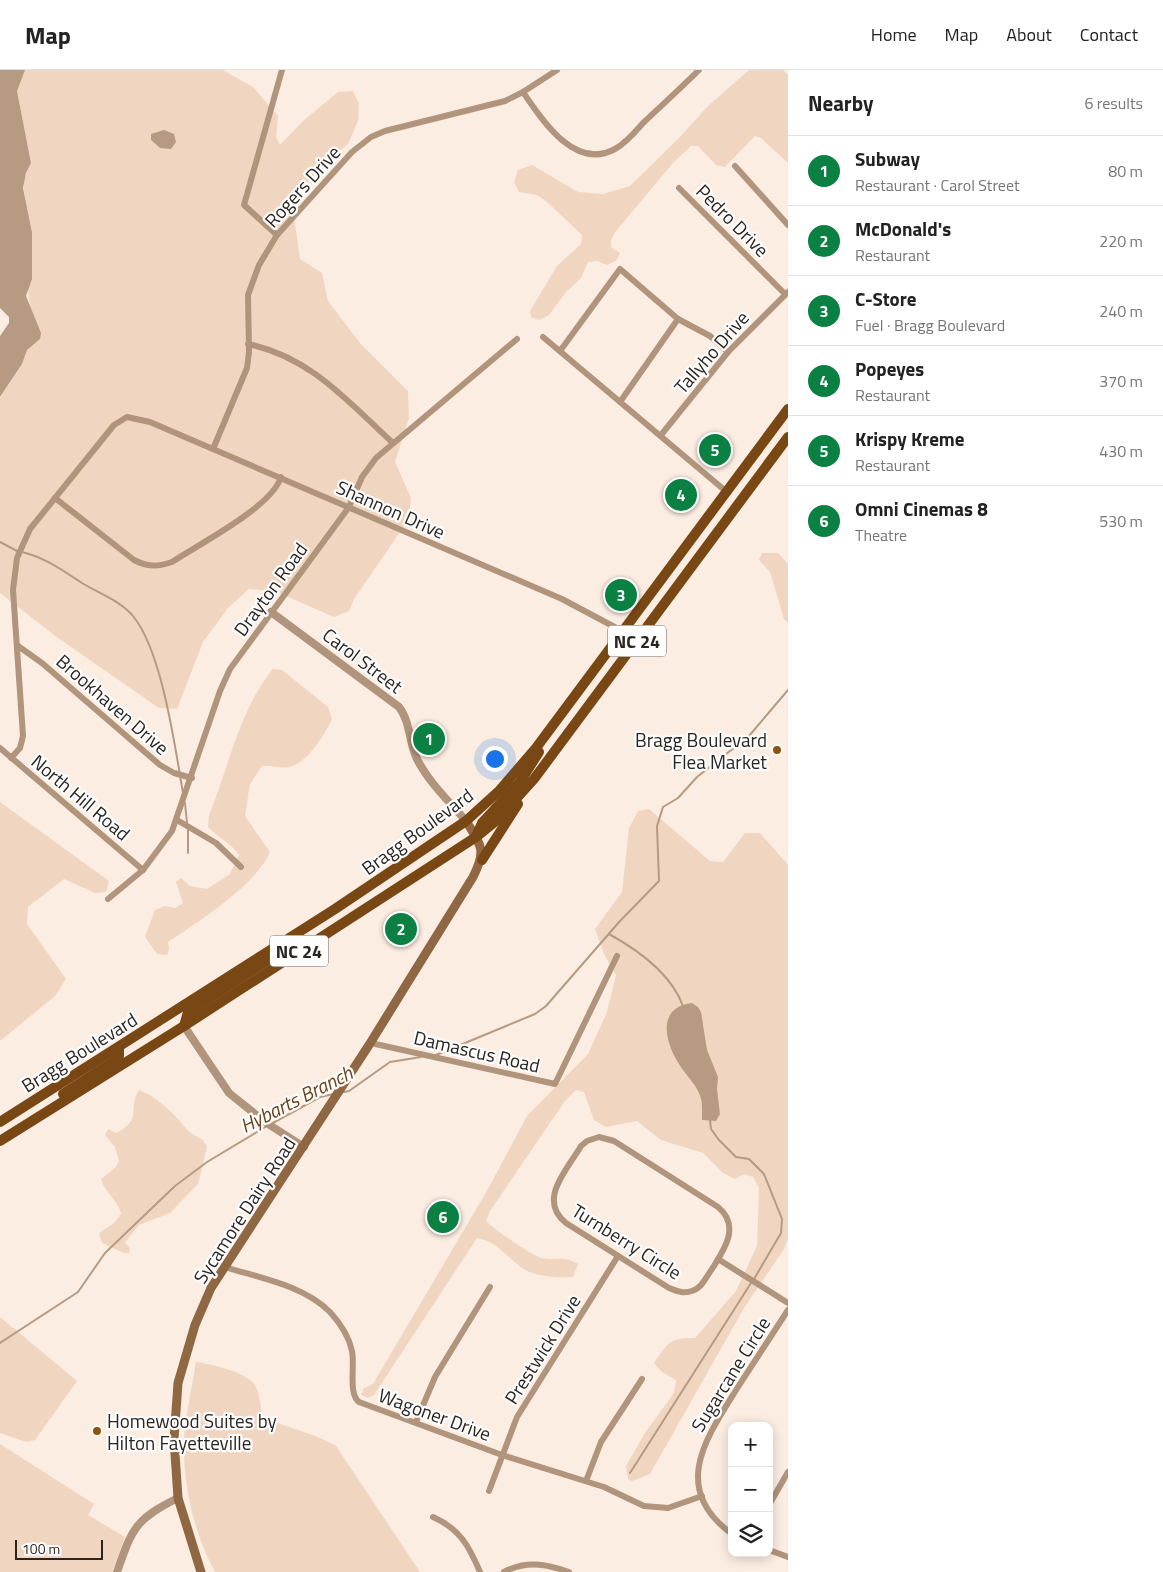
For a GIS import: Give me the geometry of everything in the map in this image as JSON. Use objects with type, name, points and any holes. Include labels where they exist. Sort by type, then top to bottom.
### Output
[{"type":"main road","name":"Bragg Boulevard","points":[[0,1122],[119,1048],[466,821],[499,791],[559,718],[728,493],[788,409]]},
{"type":"main road","name":"Bragg Boulevard","points":[[0,1141],[184,1026],[476,837],[497,820],[534,779],[788,437]]},
{"type":"main road","points":[[476,837],[488,814],[520,782],[559,718]]},
{"type":"main road","points":[[482,860],[534,779]]},
{"type":"main road","points":[[466,821],[476,837],[482,860]]},
{"type":"main road","name":"Sycamore Dairy Road","points":[[200,1572],[178,1498],[174,1439],[178,1383],[195,1325],[211,1288],[371,1043],[482,860]]},
{"type":"main road","points":[[184,1026],[188,1012],[285,949],[292,936]]},
{"type":"main road","points":[[52,1108],[59,1097],[114,1061],[119,1056],[119,1048]]},
{"type":"street","points":[[277,235],[244,205],[282,70]]},
{"type":"street","name":"Rogers Drive","points":[[213,449],[247,368],[247,307],[250,287],[259,265],[277,235],[352,152],[371,137],[385,131],[490,106],[523,92],[557,70]]},
{"type":"street","points":[[523,92],[544,121],[570,146],[584,153],[600,154],[622,144],[699,70]]},
{"type":"street","points":[[735,166],[788,225]]},
{"type":"street","name":"Pedro Drive","points":[[680,188],[787,293]]},
{"type":"street","points":[[560,351],[620,269],[678,319],[710,336],[728,352]]},
{"type":"street","name":"Tallyho Drive","points":[[661,435],[728,352],[787,293]]},
{"type":"street","points":[[620,402],[678,319]]},
{"type":"street","points":[[544,337],[728,493]]},
{"type":"street","name":"Drayton Road","points":[[108,899],[143,870],[164,845],[178,820],[225,680],[239,655],[349,507],[365,470],[393,443],[517,339]]},
{"type":"street","points":[[248,344],[277,352],[310,369],[393,443]]},
{"type":"street","name":"Shannon Drive","points":[[55,498],[114,425],[127,417],[150,422],[562,599],[624,630],[639,640]]},
{"type":"street","points":[[11,758],[20,748],[22,736],[18,646],[13,590],[17,558],[30,529],[55,498],[134,560],[149,566],[157,566],[172,562],[262,504],[278,486],[281,477]]},
{"type":"street","name":"Carol Street","points":[[271,612],[398,707],[405,717],[412,745],[421,767],[466,821]]},
{"type":"street","name":"Brookhaven Drive","points":[[18,646],[42,663],[160,765],[174,773],[192,778]]},
{"type":"street","name":"North Hill Road","points":[[0,748],[143,870]]},
{"type":"street","points":[[178,820],[216,843],[241,867]]},
{"type":"street","name":"Damascus Road","points":[[371,1043],[554,1084],[617,956]]},
{"type":"street","points":[[184,1026],[229,1093],[265,1122],[304,1147]]},
{"type":"street","name":"Turnberry Circle","points":[[595,1138],[614,1141],[721,1210],[728,1220],[730,1231],[727,1243],[718,1259],[702,1284],[696,1289],[685,1292],[669,1288],[563,1220],[553,1204],[553,1192],[581,1146],[595,1138]]},
{"type":"street","name":"Prestwick Drive","points":[[489,1490],[517,1417],[618,1256]]},
{"type":"street","points":[[718,1259],[788,1303]]},
{"type":"street","name":"Wagoner Drive","points":[[225,1267],[298,1291],[319,1302],[334,1316],[347,1336],[354,1364],[352,1392],[356,1400],[502,1455],[586,1480],[632,1502],[652,1508],[676,1506],[702,1496]]},
{"type":"street","points":[[416,1422],[434,1377],[490,1287]]},
{"type":"street","name":"Sugarcane Circle","points":[[728,1530],[714,1517],[702,1496],[698,1468],[703,1445],[788,1310]]},
{"type":"street","points":[[586,1480],[601,1442],[642,1379]]},
{"type":"street","points":[[773,1498],[788,1472]]},
{"type":"street","points":[[116,1572],[129,1537],[138,1524],[156,1509],[178,1498]]},
{"type":"street","points":[[433,1517],[448,1524],[462,1536],[480,1572]]},
{"type":"street","points":[[773,1551],[788,1557]]},
{"type":"street","points":[[504,1572],[529,1564],[546,1564],[569,1572]]},
{"type":"shaded area","points":[[0,70],[25,70],[17,91],[31,163],[26,173],[23,188],[32,233],[32,279],[26,296],[41,333],[40,339],[27,350],[22,364],[0,397],[0,336],[9,323],[9,317],[0,308]]},
{"type":"shaded area","points":[[24,70],[223,70],[253,87],[278,116],[276,137],[280,145],[303,121],[338,92],[353,91],[359,103],[358,121],[348,144],[322,165],[292,202],[300,259],[322,273],[328,301],[360,343],[408,391],[409,418],[395,462],[411,498],[409,519],[354,599],[349,611],[334,617],[277,592],[249,589],[228,608],[203,642],[177,709],[159,708],[58,638],[0,593],[0,398],[22,364],[27,350],[40,339],[30,308],[28,290],[24,183],[31,163],[17,91]]},
{"type":"shaded area","points":[[749,70],[783,70],[788,75],[788,163],[761,138],[755,136],[725,167],[716,165],[698,146],[691,146],[673,163],[616,231],[611,240],[611,247],[620,253],[616,261],[607,265],[597,261],[588,262],[581,278],[566,292],[549,315],[539,320],[531,317],[530,311],[557,266],[581,244],[582,235],[546,201],[537,195],[519,192],[514,182],[518,170],[532,165],[578,192],[603,194],[630,186],[678,139],[708,106]]},
{"type":"shaded area","points":[[164,130],[174,134],[176,142],[171,149],[160,148],[151,140],[151,134]]},
{"type":"shaded area","points":[[762,553],[778,553],[788,564],[788,623],[784,619],[770,572],[759,560]]},
{"type":"shaded area","points":[[273,669],[282,670],[328,707],[332,719],[315,748],[296,765],[289,767],[262,766],[250,784],[245,816],[270,852],[263,865],[225,902],[168,942],[169,950],[167,955],[157,954],[145,937],[155,910],[165,906],[175,908],[183,903],[176,882],[181,878],[190,886],[207,889],[230,874],[239,855],[232,846],[208,827],[209,815],[251,702]]},
{"type":"shaded area","points":[[0,802],[109,881],[106,892],[95,893],[64,879],[28,907],[27,924],[66,979],[55,996],[0,1041]]},
{"type":"shaded area","points":[[649,809],[710,861],[723,862],[745,833],[760,833],[788,865],[788,1239],[784,1249],[744,1308],[650,1474],[632,1481],[628,1479],[626,1466],[645,1433],[674,1393],[676,1380],[662,1372],[654,1363],[670,1343],[680,1339],[695,1338],[736,1291],[757,1246],[759,1188],[753,1177],[744,1174],[735,1179],[723,1173],[703,1153],[661,1140],[637,1121],[606,1127],[594,1120],[584,1092],[576,1090],[565,1101],[490,1211],[486,1221],[536,1256],[546,1259],[568,1260],[578,1264],[573,1277],[547,1276],[527,1271],[516,1264],[495,1245],[477,1238],[374,1395],[368,1398],[361,1395],[364,1388],[373,1384],[488,1189],[527,1116],[588,1054],[607,1012],[616,975],[604,954],[595,929],[622,892],[629,828],[638,811]]},
{"type":"shaded area","points":[[692,1003],[701,1012],[707,1050],[718,1077],[717,1089],[720,1114],[716,1121],[702,1120],[700,1096],[695,1085],[681,1068],[667,1036],[667,1026],[673,1011],[681,1006]]},
{"type":"shaded area","points":[[139,1090],[161,1103],[189,1131],[202,1139],[207,1147],[198,1184],[170,1213],[139,1225],[125,1242],[130,1249],[129,1253],[124,1253],[102,1243],[99,1233],[114,1223],[121,1214],[118,1205],[101,1179],[116,1167],[119,1161],[115,1147],[105,1135],[108,1129],[116,1133],[129,1123],[132,1119],[134,1103]]},
{"type":"shaded area","points":[[0,1317],[77,1381],[35,1440],[26,1442],[0,1433]]},
{"type":"shaded area","points":[[196,1362],[219,1367],[244,1376],[256,1387],[262,1415],[336,1446],[420,1572],[215,1572],[199,1537],[193,1517],[184,1458],[186,1419]]},
{"type":"shaded area","points":[[0,1444],[94,1504],[88,1515],[125,1537],[112,1572],[0,1572]]},
{"type":"waterway","points":[[0,542],[17,551]]},
{"type":"waterway","points":[[22,552],[54,565],[116,602],[133,616],[152,652],[159,675],[166,700],[183,793]]},
{"type":"waterway","name":"Hybarts Branch","points":[[436,1055],[535,1014],[546,1006],[620,921],[659,881],[657,826],[663,807],[678,798],[697,777],[749,736],[788,690]]},
{"type":"waterway","points":[[185,803],[187,823]]},
{"type":"waterway","points":[[188,828],[188,853]]},
{"type":"waterway","points":[[609,934],[642,955],[662,973],[678,994],[683,1006]]},
{"type":"waterway","name":"Hybarts Branch","points":[[344,1092],[349,1091],[390,1062],[421,1057]]},
{"type":"waterway","name":"Hybarts Branch","points":[[271,1124],[320,1097],[334,1094]]},
{"type":"waterway","points":[[710,1120],[711,1129],[719,1140],[736,1157],[749,1159],[764,1174],[782,1219],[781,1233],[754,1279]]},
{"type":"waterway","name":"Hybarts Branch","points":[[0,1343],[78,1292],[105,1253],[175,1186],[207,1162],[267,1126]]},
{"type":"waterway","points":[[630,1473],[751,1283]]},
{"type":"place","name":"Krispy Kreme","points":[[715,450]]},
{"type":"place","name":"Popeyes","points":[[681,495]]},
{"type":"place","name":"C-Store","points":[[621,595]]},
{"type":"place","name":"Subway","points":[[429,739]]},
{"type":"place","name":"Bragg Boulevard Flea Market","points":[[777,750]]},
{"type":"place","name":"McDonald's","points":[[401,929]]},
{"type":"place","name":"Omni Cinemas 8","points":[[443,1217]]},
{"type":"place","name":"Homewood Suites by Hilton Fayetteville","points":[[97,1431]]}]
